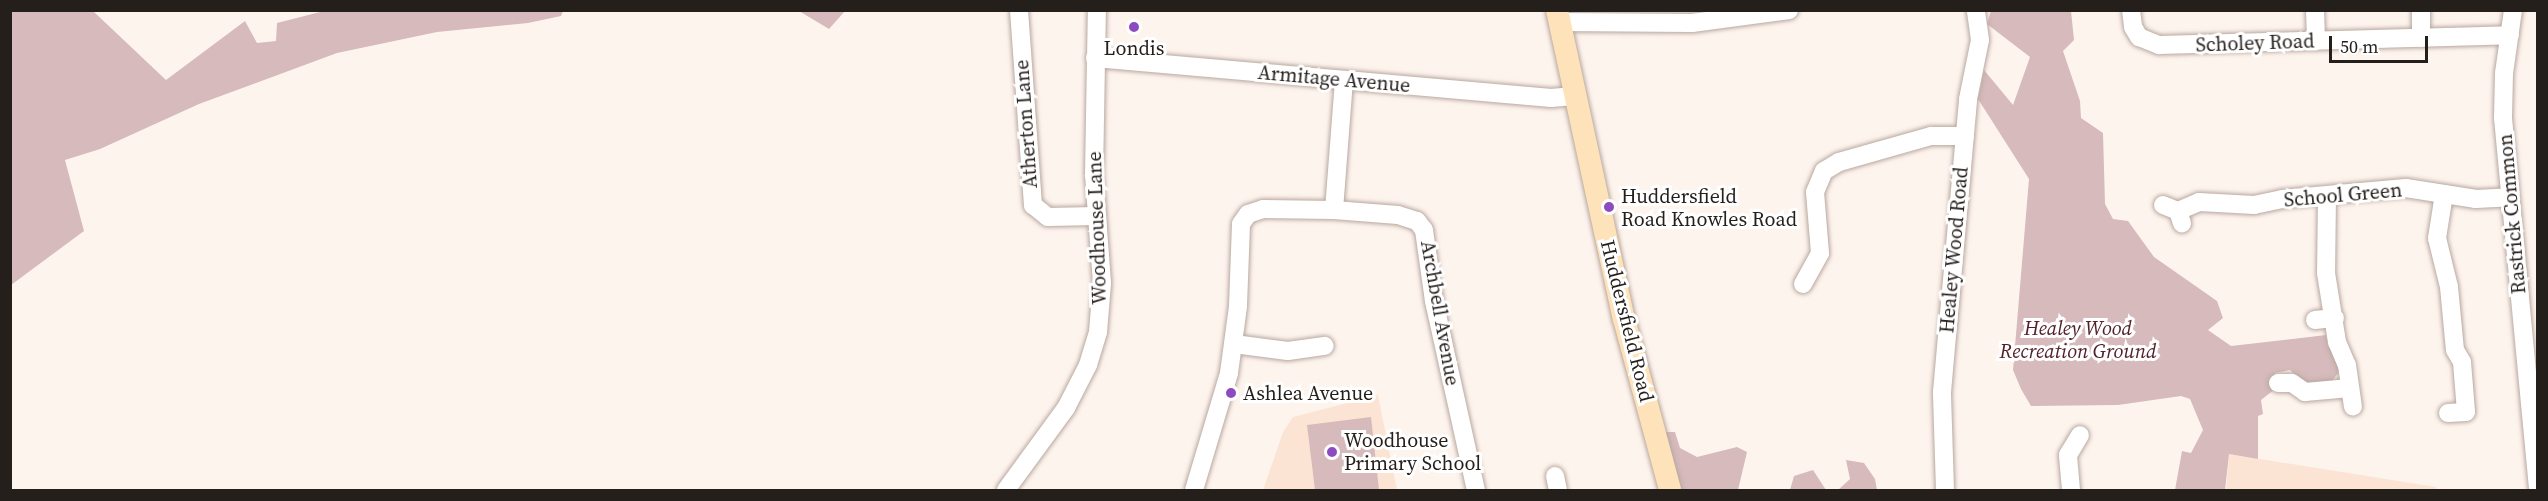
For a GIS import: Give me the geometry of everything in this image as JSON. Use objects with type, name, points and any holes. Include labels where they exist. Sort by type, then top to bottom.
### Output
[{"type":"main road","name":"Huddersfield Road","points":[[1558,16],[1624,319],[1670,490]]},
{"type":"street","name":"Atherton Lane","points":[[1019,10],[1033,205],[1048,217],[1096,216]]},
{"type":"street","name":"Woodhouse Lane","points":[[1006,490],[1053,429],[1092,354],[1102,296],[1096,216],[1097,10]]},
{"type":"street","points":[[1558,16],[1692,23],[1789,10]]},
{"type":"street","name":"Healey Wood Road","points":[[1945,490],[1941,401],[1965,136],[1980,40],[1976,10]]},
{"type":"street","name":"Scholey Road","points":[[2131,10],[2135,32],[2150,44],[2510,35]]},
{"type":"street","points":[[2315,10],[2316,41]]},
{"type":"street","points":[[2421,10],[2421,38]]},
{"type":"street","name":"Rastrick Common","points":[[2513,10],[2504,73],[2503,118],[2538,490]]},
{"type":"street","name":"Armitage Avenue","points":[[1095,58],[1551,98],[1574,96]]},
{"type":"street","points":[[1194,490],[1219,415],[1234,344],[1240,233],[1244,218],[1269,208],[1334,210],[1344,80]]},
{"type":"street","points":[[1803,284],[1820,253],[1816,184],[1831,166],[1931,136],[1965,136]]},
{"type":"street","name":"School Green","points":[[2174,213],[2199,202],[2246,206],[2406,188],[2476,199],[2510,197]]},
{"type":"street","points":[[2444,194],[2437,238],[2449,288],[2443,320],[2462,362],[2466,412],[2448,414]]},
{"type":"street","points":[[2327,196],[2326,273],[2353,407]]},
{"type":"street","name":"Archbell Avenue","points":[[1334,210],[1398,215],[1412,219],[1424,230],[1434,301],[1476,490]]},
{"type":"street","points":[[2315,320],[2335,318]]},
{"type":"street","points":[[1234,344],[1288,351],[1325,346]]},
{"type":"street","points":[[2278,383],[2292,383],[2304,392],[2350,388]]},
{"type":"street","points":[[2071,437],[2067,461],[2071,490]]},
{"type":"shaded area","name":"Woodhouse Primary School","points":[[1378,395],[1397,490],[1263,490],[1283,432],[1293,417]]},
{"type":"shaded area","points":[[2229,454],[2436,487],[2435,490],[2226,490]]},
{"type":"green space","points":[[11,10],[93,11],[166,80],[245,21],[257,43],[276,41],[277,23],[324,11],[563,11],[561,16],[528,23],[437,32],[337,53],[199,104],[100,149],[65,160],[84,231],[11,285]]},
{"type":"green space","points":[[799,11],[845,11],[829,29]]},
{"type":"green space","name":"Healey Wood Recreation Ground","points":[[1991,11],[2071,11],[2074,40],[2063,51],[2080,101],[2081,118],[2103,133],[2105,204],[2113,219],[2128,221],[2154,257],[2217,301],[2223,318],[2208,330],[2231,346],[2326,335],[2328,347],[2336,348],[2339,372],[2332,381],[2303,383],[2290,370],[2275,373],[2275,389],[2261,400],[2263,414],[2258,416],[2258,459],[2229,454],[2225,490],[2175,490],[2182,451],[2191,453],[2203,430],[2190,399],[2181,396],[2118,405],[2031,406],[2021,389],[2013,370],[2029,179],[1978,99],[1984,70],[2013,105],[2030,57],[1987,24]]},
{"type":"green space","points":[[1371,417],[1379,490],[1315,490],[1307,425]]},
{"type":"green space","points":[[1665,432],[1675,432],[1680,448],[1697,457],[1737,447],[1747,452],[1738,490],[1678,490]]},
{"type":"green space","points":[[1846,460],[1864,463],[1875,479],[1877,490],[1838,490],[1850,479]]},
{"type":"green space","points":[[1813,470],[1826,490],[1790,490],[1794,476]]},
{"type":"place","name":"Londis","points":[[1134,27]]},
{"type":"place","name":"Huddersfield Road Knowles Road","points":[[1609,207]]},
{"type":"place","name":"Ashlea Avenue","points":[[1231,393]]},
{"type":"place","name":"Woodhouse Primary School","points":[[1332,452]]}]
